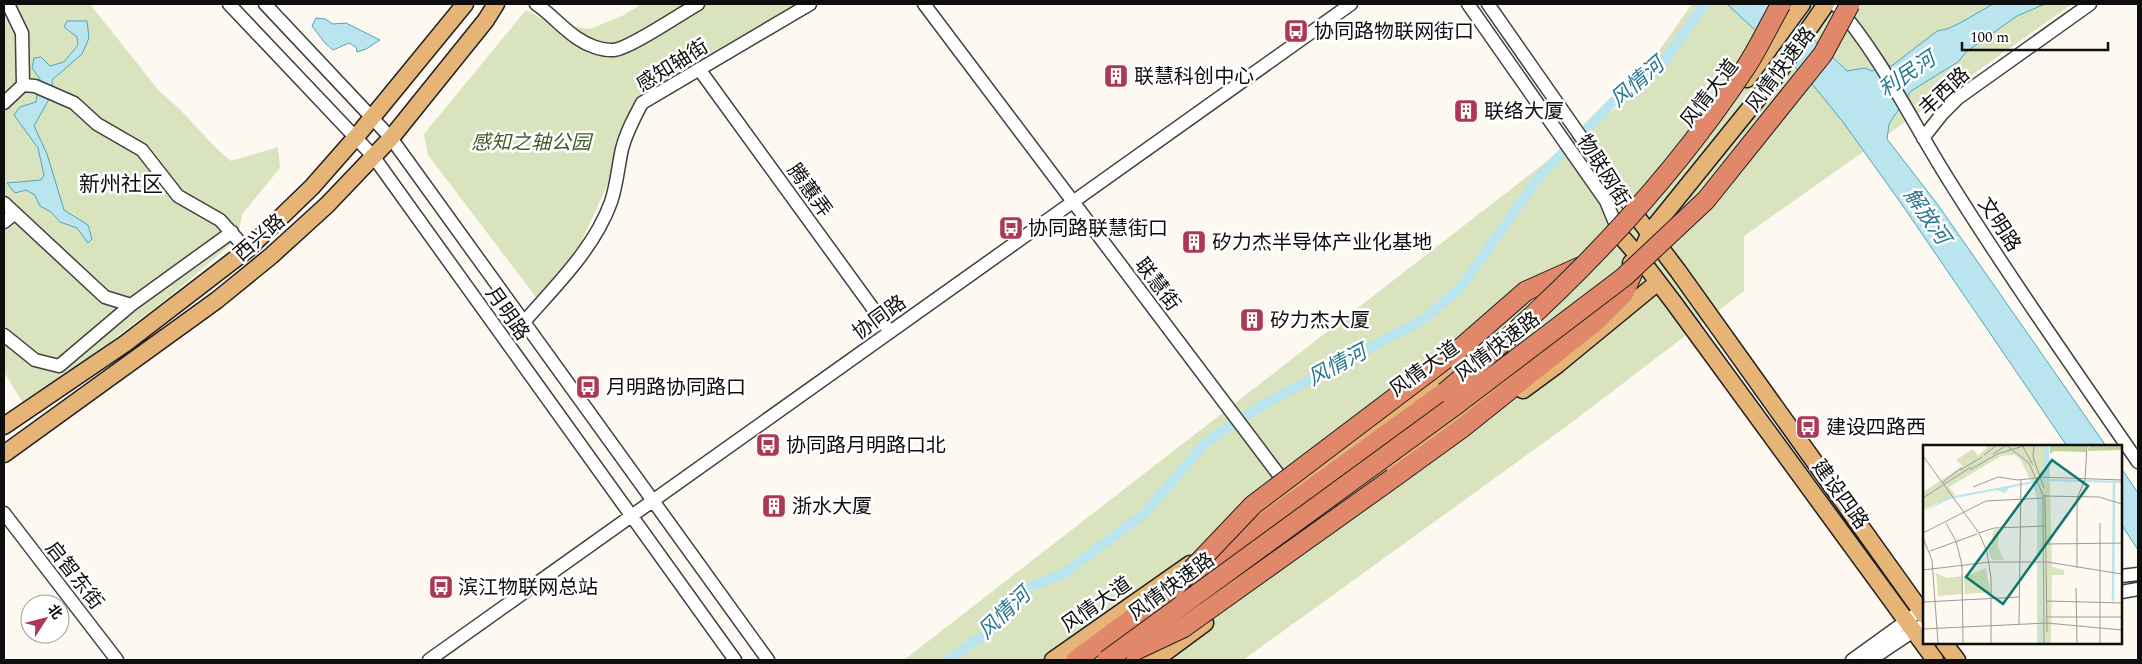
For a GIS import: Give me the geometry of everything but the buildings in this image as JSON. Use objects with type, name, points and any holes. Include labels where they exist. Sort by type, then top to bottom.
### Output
[{"type":"highway","name":"风情快速路","points":[[1076,660],[1446,392],[1493,353],[1592,256],[1642,203],[1686,148],[1746,66],[1781,4]]},
{"type":"highway","name":"风情快速路","points":[[1107,660],[1501,371],[1624,277],[1706,200],[1823,54],[1850,4]]},
{"type":"highway","points":[[1112,660],[1183,628],[1462,428],[1596,321],[1624,293],[1639,257]]},
{"type":"highway","points":[[1174,588],[1253,505],[1290,479],[1463,346],[1526,291],[1595,261]]},
{"type":"main road","name":"西兴路","points":[[4,426],[126,342],[247,250],[312,187],[356,137],[465,4]]},
{"type":"main road","name":"西兴路","points":[[4,454],[217,300],[271,256],[327,205],[391,138],[486,20],[496,4]]},
{"type":"main road","name":"风情大道","points":[[1052,660],[1136,603],[1458,368],[1556,303],[1654,199],[1764,57],[1802,4]]},
{"type":"main road","name":"风情大道","points":[[1130,660],[1543,352],[1588,315],[1623,269],[1639,257],[1650,232],[1776,76],[1822,11]]},
{"type":"main road","name":"建设四路","points":[[1637,216],[1919,617]]},
{"type":"main road","name":"建设四路","points":[[1620,235],[1919,617]]},
{"type":"main road","points":[[1148,660],[1163,654],[1557,365],[1658,282]]},
{"type":"main road","name":"建设四路","points":[[1929,644],[1935,660]]},
{"type":"main road","points":[[1945,644],[1956,660]]},
{"type":"street","points":[[8,4],[22,33],[29,85]]},
{"type":"street","name":"月明路","points":[[230,4],[373,156],[735,660]]},
{"type":"street","name":"月明路","points":[[265,4],[391,138],[768,660]]},
{"type":"street","name":"感知轴街","points":[[536,4],[548,11],[579,40],[598,48],[614,50],[627,45],[698,4]]},
{"type":"street","name":"感知轴街","points":[[524,322],[592,240],[610,202],[628,130],[642,103],[810,4]]},
{"type":"street","name":"联慧街","points":[[924,4],[1290,490]]},
{"type":"street","name":"协同路","points":[[429,660],[1351,4]]},
{"type":"street","name":"物联网街","points":[[1468,4],[1606,201],[1620,235]]},
{"type":"street","name":"物联网街","points":[[1488,4],[1637,216]]},
{"type":"street","name":"文明路","points":[[1835,4],[1859,31],[1923,138],[2022,294],[2138,462]]},
{"type":"street","name":"丰西路","points":[[1923,138],[1942,114],[1958,98],[2090,4]]},
{"type":"street","name":"腾蕙弄","points":[[699,69],[890,332]]},
{"type":"street","points":[[29,85],[56,94],[74,103],[97,124],[142,150],[178,196],[220,220],[247,250]]},
{"type":"street","points":[[4,103],[29,85]]},
{"type":"street","points":[[4,203],[9,218],[105,298],[131,305]]},
{"type":"street","points":[[4,335],[35,360],[59,366],[131,305],[232,232]]},
{"type":"street","name":"启智东街","points":[[4,513],[117,660]]},
{"type":"street","points":[[2122,576],[2138,574]]},
{"type":"street","points":[[2122,592],[2138,588]]},
{"type":"street","points":[[1852,660],[1919,617]]},
{"type":"street","points":[[1870,660],[1919,617]]},
{"type":"green space","points":[[4,4],[11,10],[19,4],[90,4],[159,91],[231,161],[278,147],[280,168],[242,214],[238,238],[173,294],[25,406],[4,372]]},
{"type":"green space","name":"感知之轴公园","points":[[642,4],[808,4],[641,110],[571,265],[536,297],[428,155],[424,134],[526,10],[552,24],[590,29],[622,16]]},
{"type":"green space","points":[[1692,4],[2072,4],[1744,236],[1744,291],[1567,426],[1243,660],[904,660],[1622,103]]},
{"type":"water","points":[[1727,4],[1777,4],[1847,71],[1865,68],[1872,71],[1893,65],[1937,31],[1960,23],[1993,4],[2045,4],[2017,16],[1966,52],[1958,62],[1911,91],[1889,124],[1887,139],[1938,205],[2105,445],[2066,445],[1903,206],[1843,122],[1808,79]]},
{"type":"water","points":[[316,18],[325,19],[333,24],[346,23],[380,40],[366,49],[357,52],[356,47],[349,43],[333,50],[312,26]]},
{"type":"water","points":[[67,21],[87,21],[89,38],[82,54],[52,80],[53,92],[34,126],[47,154],[64,210],[88,225],[92,239],[88,243],[77,228],[60,222],[51,212],[40,206],[35,195],[26,190],[15,193],[7,183],[41,180],[44,175],[38,148],[14,115],[20,107],[36,102],[40,79],[32,68],[34,58],[41,57],[50,66],[64,62],[78,45],[77,37],[64,27]]},
{"type":"water","points":[[2122,469],[2138,493],[2138,550],[2122,526]]},
{"type":"waterway","name":"风情河","points":[[948,660],[998,625],[1029,587],[1063,574],[1144,514],[1205,443],[1259,407],[1424,319],[1461,287],[1539,177],[1614,101],[1657,71],[1705,4]]},
{"type":"place","name":"协同路物联网街口","points":[[1296,31]]},
{"type":"place","name":"联慧科创中心","points":[[1116,76]]},
{"type":"place","name":"联络大厦","points":[[1466,111]]},
{"type":"place","name":"协同路联慧街口","points":[[1011,228]]},
{"type":"place","name":"矽力杰半导体产业化基地","points":[[1194,242]]},
{"type":"place","name":"矽力杰大厦","points":[[1252,320]]},
{"type":"place","name":"月明路协同路口","points":[[588,387]]},
{"type":"place","name":"建设四路西","points":[[1808,427]]},
{"type":"place","name":"协同路月明路口北","points":[[768,445]]},
{"type":"place","name":"浙水大厦","points":[[774,506]]},
{"type":"place","name":"滨江物联网总站","points":[[441,587]]},
{"type":"district","name":"新州社区","points":[[121,184]]},
{"type":"water label","name":"利民河","points":[[1907,74]]},
{"type":"water label","name":"解放河","points":[[1927,216]]}]
